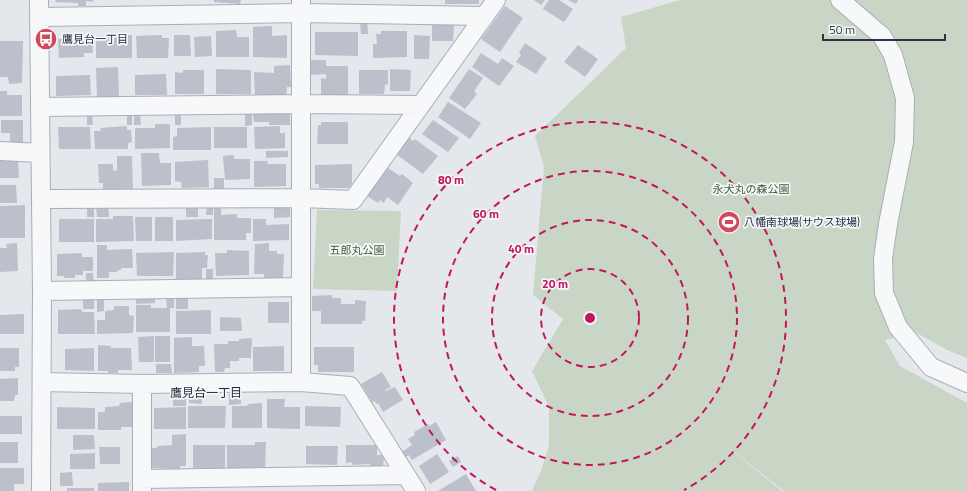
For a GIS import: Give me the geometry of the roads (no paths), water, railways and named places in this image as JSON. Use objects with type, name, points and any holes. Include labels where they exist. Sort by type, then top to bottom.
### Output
[{"type":"street","points":[[41,199],[301,198],[354,200],[496,0]]},
{"type":"street","points":[[840,0],[882,36],[893,55],[905,98],[904,142],[888,224],[883,259],[884,293],[898,327],[931,368],[967,383]]},
{"type":"street","points":[[41,491],[42,291],[39,8],[301,7],[484,16]]},
{"type":"street","points":[[301,7],[301,382]]},
{"type":"street","points":[[40,107],[421,104]]},
{"type":"street","points":[[0,151],[40,153]]},
{"type":"street","points":[[42,291],[301,287]]},
{"type":"street","points":[[42,382],[142,384],[301,382],[350,386],[416,491]]},
{"type":"street","points":[[142,384],[142,485],[406,475]]},
{"type":"place","name":"鷹見台一丁目","points":[[46,39]]},
{"type":"place","name":"八幡南球場(サウス球場)","points":[[729,222]]},
{"type":"district","name":"鷹見台一丁目","points":[[206,393]]},
{"type":"park label","name":"永犬丸の森公園","points":[[751,189]]},
{"type":"park label","name":"五郎丸公園","points":[[357,250]]}]
